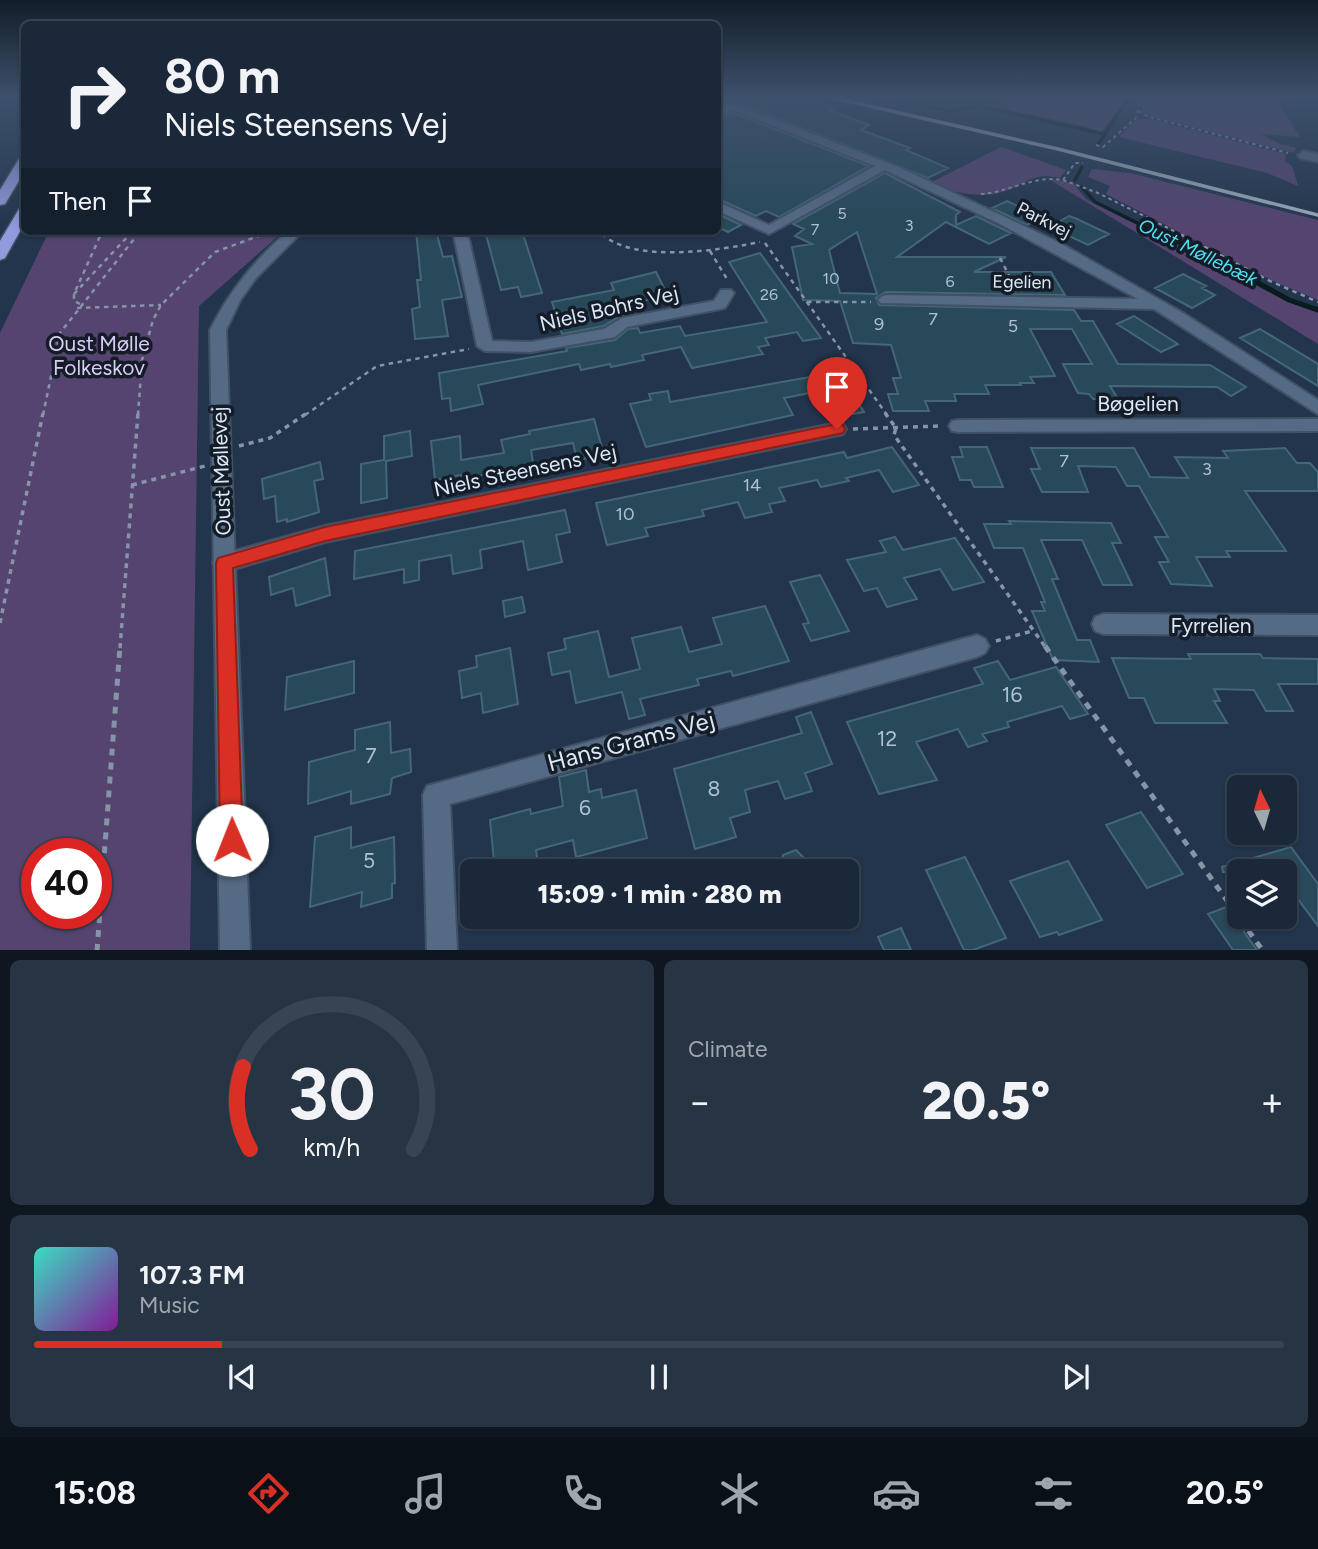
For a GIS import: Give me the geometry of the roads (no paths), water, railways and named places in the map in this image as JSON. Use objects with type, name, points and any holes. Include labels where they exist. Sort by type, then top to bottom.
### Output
[{"type":"highway","points":[[0,201],[21,167]]},
{"type":"highway","points":[[0,255],[21,217]]},
{"type":"street","name":"Parkvej","points":[[829,142],[944,193],[1060,250],[1156,304],[1318,408]]},
{"type":"street","points":[[1304,155],[1318,158]]},
{"type":"street","points":[[721,207],[769,230],[884,166]]},
{"type":"street","name":"Oust Møllevej","points":[[235,950],[218,330],[232,297],[256,266],[291,235]]},
{"type":"street","name":"Niels Bohrs Vej","points":[[461,235],[485,346],[531,347],[609,333],[622,323],[720,305],[726,293]]},
{"type":"street","name":"Egelien","points":[[886,299],[1156,304]]},
{"type":"street","name":"Bøgelien","points":[[958,426],[1318,425]]},
{"type":"street","name":"Niels Steensens Vej","points":[[224,563],[325,534],[837,429]]},
{"type":"street","name":"Fyrrelien","points":[[1103,624],[1318,625]]},
{"type":"street","name":"Hans Grams Vej","points":[[442,950],[436,794],[977,646]]},
{"type":"waterway","name":"Oust Møllebæk","points":[[1075,180],[1082,167]]},
{"type":"waterway","name":"Oust Møllebæk","points":[[1082,187],[1095,202],[1164,236]]},
{"type":"waterway","name":"Oust Møllebæk","points":[[1160,234],[1197,249],[1289,300],[1318,310]]},
{"type":"railway","points":[[1029,142],[1318,215]]},
{"type":"park label","name":"Oust Mølle Folkeskov","points":[[99,355]]}]
